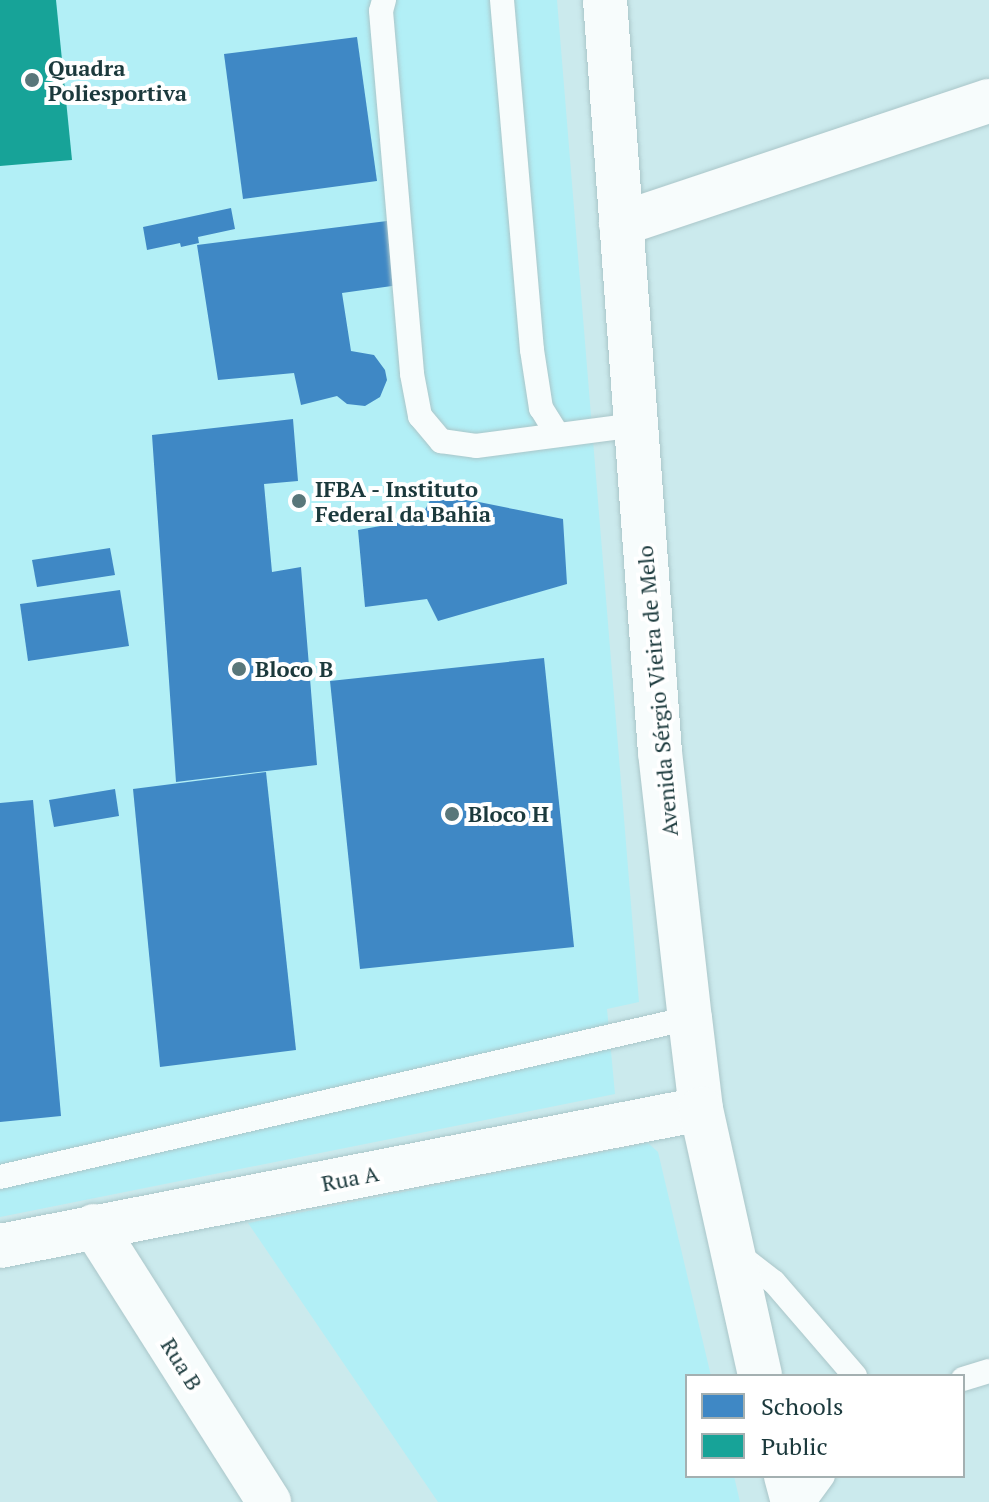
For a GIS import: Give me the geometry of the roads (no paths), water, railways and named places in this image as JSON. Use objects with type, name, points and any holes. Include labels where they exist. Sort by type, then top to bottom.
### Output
[{"type":"street","name":"Avenida Sérgio Vieira de Melo","points":[[605,0],[660,752],[701,1109],[760,1374]]},
{"type":"street","points":[[621,224],[989,101]]},
{"type":"street","name":"Rua A","points":[[0,1246],[701,1109]]},
{"type":"street","name":"Rua B","points":[[94,1226],[269,1502]]},
{"type":"street","points":[[787,1478],[793,1502]]},
{"type":"lane","points":[[384,0],[381,11],[412,374],[420,416],[441,441],[476,446],[636,425]]},
{"type":"lane","points":[[502,0],[532,350],[541,408],[557,434]]},
{"type":"lane","points":[[0,1177],[690,1018]]},
{"type":"lane","points":[[732,1251],[774,1282],[853,1374]]},
{"type":"lane","points":[[965,1378],[989,1371]]},
{"type":"lane","points":[[804,1502],[822,1478]]},
{"type":"place","name":"Quadra Poliesportiva","points":[[32,80]]},
{"type":"place","name":"IFBA - Instituto Federal da Bahia","points":[[299,501]]},
{"type":"place","name":"Bloco B","points":[[239,669]]},
{"type":"place","name":"Bloco H","points":[[452,814]]}]
